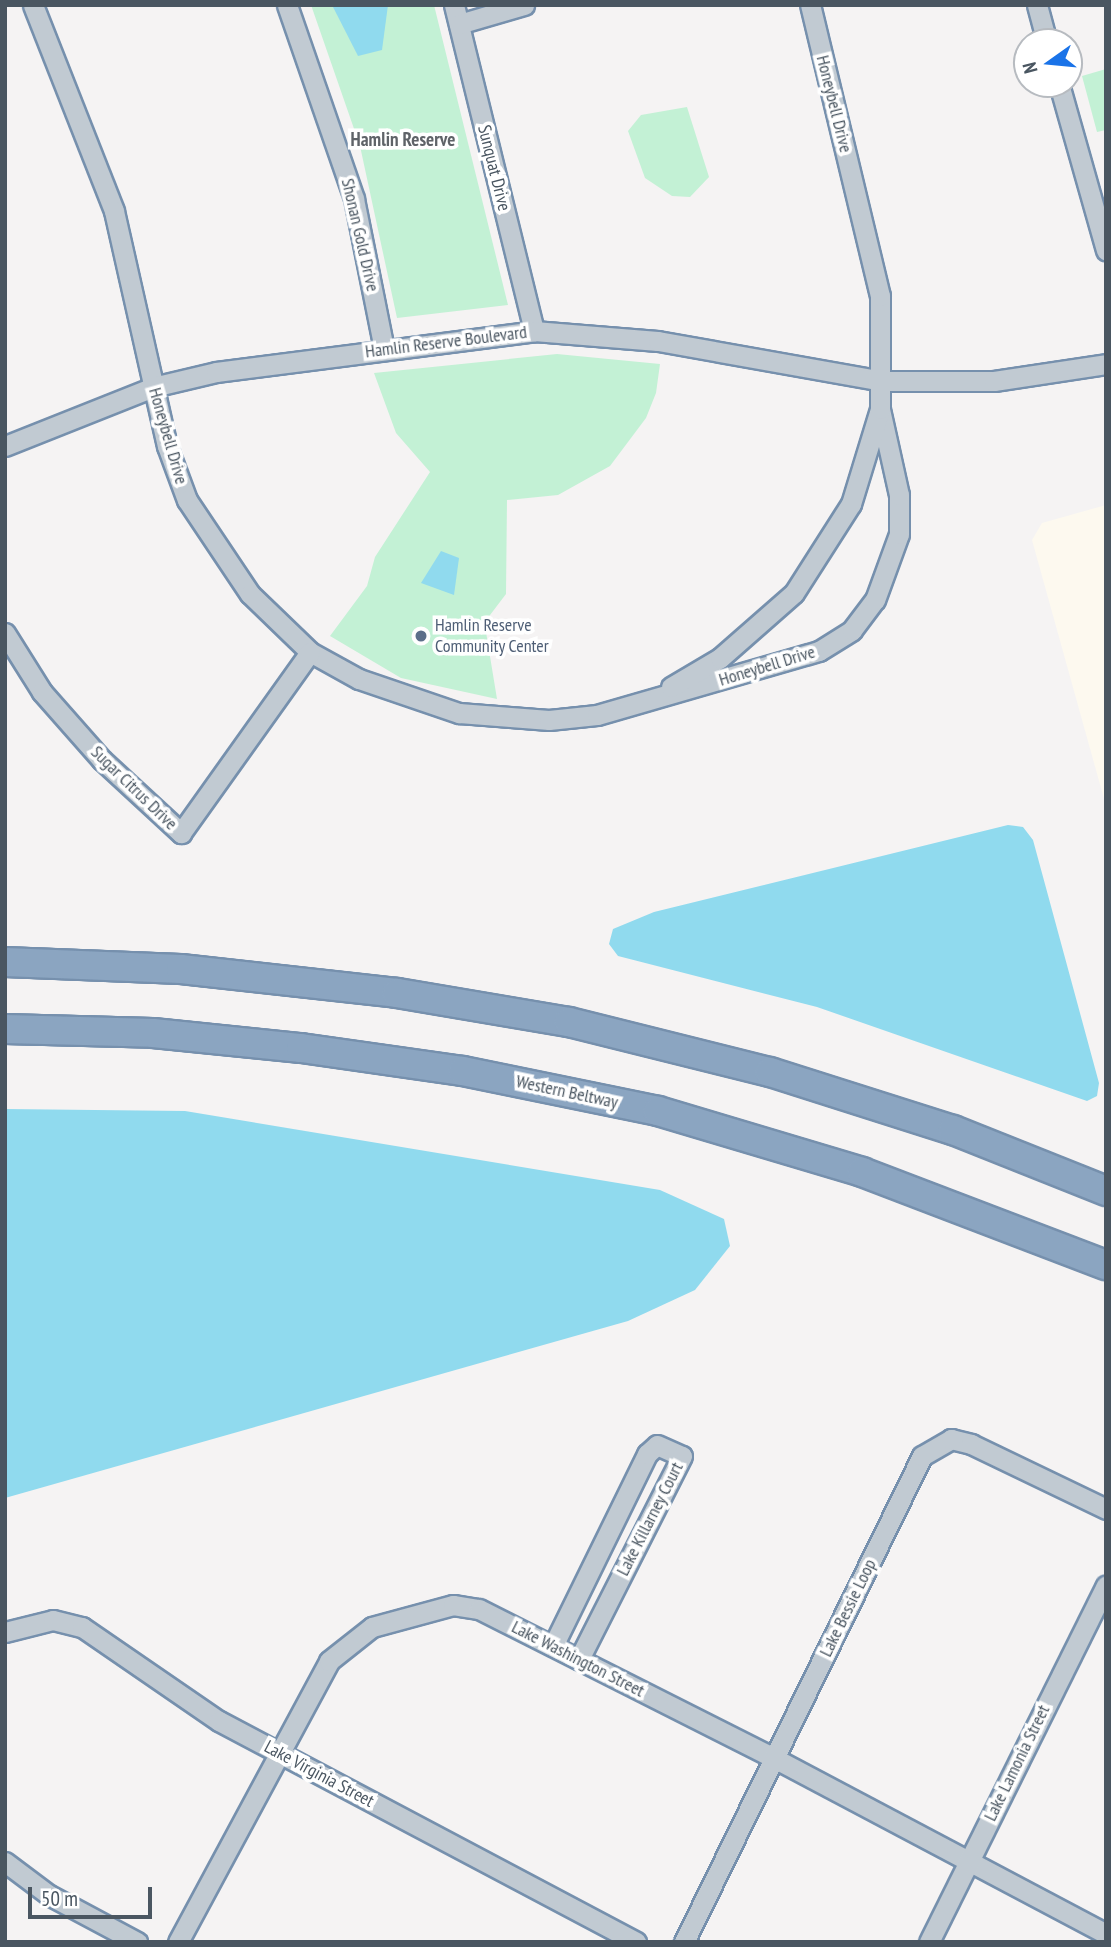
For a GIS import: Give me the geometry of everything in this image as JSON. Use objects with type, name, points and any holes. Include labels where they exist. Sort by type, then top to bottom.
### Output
[{"type":"highway","points":[[5,962],[195,971],[397,993],[569,1022],[796,1081],[953,1130],[1106,1191]]},
{"type":"highway","name":"Western Beltway","points":[[5,1029],[153,1033],[301,1048],[463,1071],[658,1111],[862,1171],[1106,1265]]},
{"type":"street","name":"Honeybell Drive","points":[[33,5],[114,211],[153,387],[183,489],[212,543],[250,594],[310,652],[359,679],[471,714],[549,720],[652,698],[819,651],[852,630],[875,600],[899,534],[899,495],[880,409]]},
{"type":"street","name":"Shonan Gold Drive","points":[[287,5],[354,199],[384,349]]},
{"type":"street","points":[[456,15],[524,5]]},
{"type":"street","name":"Honeybell Drive","points":[[652,698],[720,658],[794,593],[851,504],[880,409],[883,381],[880,296],[810,5]]},
{"type":"street","points":[[1037,5],[1043,28]]},
{"type":"street","name":"Sunquat Drive","points":[[456,15],[534,331]]},
{"type":"street","points":[[1063,98],[1106,250]]},
{"type":"street","name":"Hamlin Reserve Boulevard","points":[[5,446],[153,387],[384,349],[534,331],[658,341],[883,381],[1033,378],[1106,364]]},
{"type":"street","name":"Sugar Citrus Drive","points":[[5,633],[42,692],[102,760],[181,833],[310,652]]},
{"type":"street","name":"Lake Bessie Loop","points":[[684,1942],[922,1456],[936,1445],[951,1440],[971,1444],[1106,1508]]},
{"type":"street","name":"Lake Killarney Court","points":[[553,1646],[648,1454],[657,1445],[682,1455],[579,1659]]},
{"type":"street","name":"Lake Lamonia Street","points":[[929,1942],[1106,1585]]},
{"type":"street","name":"Lake Washington Street","points":[[178,1942],[277,1752],[329,1661],[372,1627],[404,1614],[453,1605],[479,1609],[579,1659],[774,1758],[1106,1934]]},
{"type":"street","name":"Lake Virginia Street","points":[[5,1632],[53,1620],[82,1627],[154,1681],[277,1752],[636,1942]]},
{"type":"street","points":[[5,1862],[49,1895],[137,1942]]},
{"type":"shaded area","points":[[1106,505],[1106,806],[1032,540],[1042,523]]},
{"type":"green space","points":[[311,5],[434,5],[508,305],[397,318],[360,146]]},
{"type":"green space","points":[[1106,69],[1106,130],[1097,132],[1083,76]]},
{"type":"green space","points":[[687,107],[709,177],[690,197],[672,196],[645,178],[628,131],[641,115]]},
{"type":"green space","points":[[557,354],[660,364],[656,393],[646,418],[610,466],[558,495],[507,500],[506,594],[487,619],[486,632],[497,699],[401,678],[330,636],[367,586],[375,557],[430,472],[396,433],[374,373]]},
{"type":"water","points":[[332,5],[388,5],[382,50],[358,56]]},
{"type":"water","points":[[441,551],[459,558],[454,595],[421,583]]},
{"type":"water","points":[[1008,825],[1023,827],[1033,840],[1099,1083],[1097,1096],[1087,1101],[817,1007],[618,956],[609,944],[613,929],[654,912]]},
{"type":"water","points":[[5,1109],[185,1111],[660,1190],[724,1219],[730,1246],[695,1290],[628,1321],[5,1498]]},
{"type":"place","name":"Hamlin Reserve Community Center","points":[[421,636]]},
{"type":"district","name":"Hamlin Reserve","points":[[403,140]]}]
